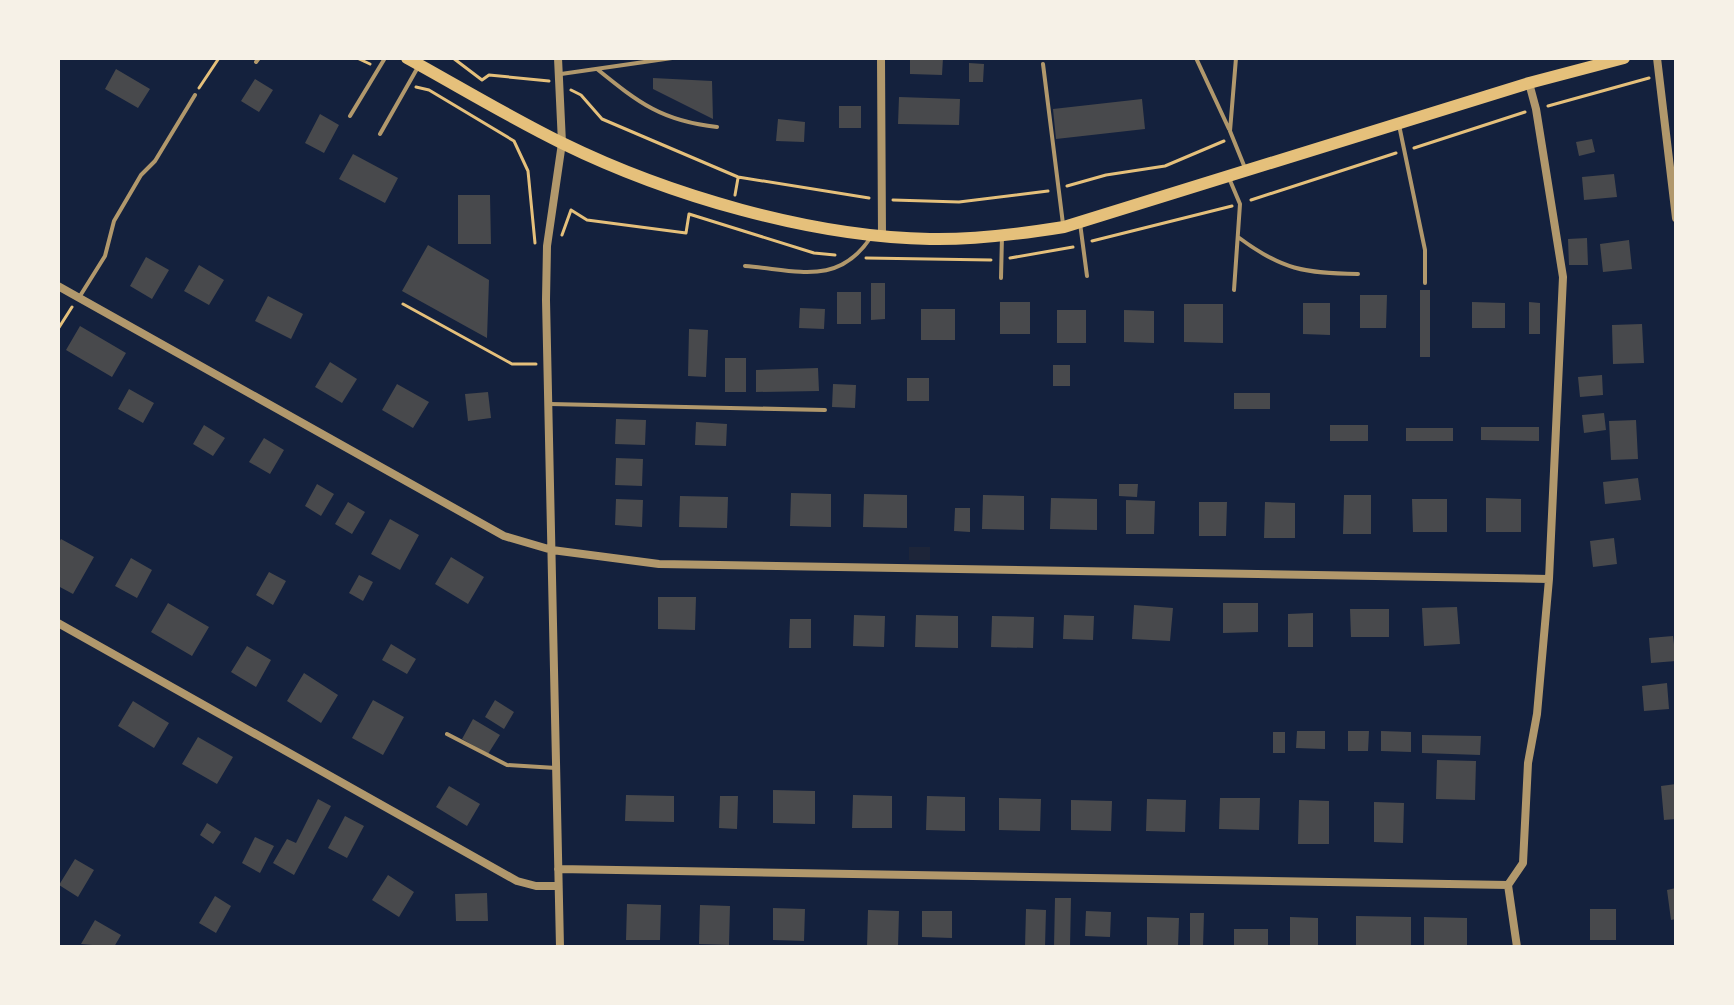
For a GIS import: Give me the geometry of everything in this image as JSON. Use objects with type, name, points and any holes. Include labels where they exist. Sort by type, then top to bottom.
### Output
[{"type":"main road","points":[[407,58],[562,143],[688,192],[781,218],[878,235],[932,239],[1064,227],[1529,83],[1624,58]]},
{"type":"street","points":[[558,58],[562,143],[547,246],[547,364],[560,947]]},
{"type":"street","points":[[878,235],[881,200],[881,58]]},
{"type":"street","points":[[1657,58],[1671,114],[1676,218]]},
{"type":"street","points":[[1517,947],[1508,885],[1523,863],[1528,763],[1537,714],[1549,579],[1563,277],[1536,109],[1529,83]]},
{"type":"street","points":[[58,286],[504,536],[552,550],[659,564],[1549,579]]},
{"type":"street","points":[[58,623],[517,881],[536,886],[558,886]]},
{"type":"street","points":[[558,869],[1508,885]]},
{"type":"lane","points":[[350,116],[385,58]]},
{"type":"lane","points":[[559,79],[597,69],[672,58]]},
{"type":"lane","points":[[1196,58],[1246,170]]},
{"type":"lane","points":[[1230,131],[1236,58]]},
{"type":"lane","points":[[1043,64],[1064,227]]},
{"type":"lane","points":[[380,134],[419,65]]},
{"type":"lane","points":[[597,69],[635,100],[680,123],[717,127]]},
{"type":"lane","points":[[79,298],[105,256],[114,221],[195,95]]},
{"type":"lane","points":[[1399,123],[1425,250],[1425,283]]},
{"type":"lane","points":[[1228,176],[1240,204],[1234,290]]},
{"type":"lane","points":[[1080,222],[1087,276]]},
{"type":"lane","points":[[745,266],[830,272],[858,257],[878,235]]},
{"type":"lane","points":[[1001,278],[1002,235]]},
{"type":"lane","points":[[1238,237],[1268,260],[1311,273],[1358,274]]},
{"type":"lane","points":[[548,404],[825,410]]},
{"type":"lane","points":[[447,734],[507,765],[556,768]]},
{"type":"path","points":[[195,95],[219,58]]},
{"type":"path","points":[[357,58],[379,69]]},
{"type":"path","points":[[453,58],[482,80],[489,75],[559,79],[581,95],[602,119],[738,177],[881,200],[959,202],[1035,195],[1106,175],[1165,166],[1232,139]]},
{"type":"path","points":[[408,85],[429,90],[514,141],[528,171],[532,243],[557,247],[571,210],[587,220],[686,233],[689,214]]},
{"type":"path","points":[[58,329],[79,298]]},
{"type":"path","points":[[403,304],[512,364],[547,364]]},
{"type":"shaded area","points":[[909,547],[930,547],[930,560],[909,560]]},
{"type":"building","points":[[910,58],[943,58],[942,75],[910,74]]},
{"type":"building","points":[[969,63],[984,64],[983,82],[969,82]]},
{"type":"building","points":[[116,69],[150,89],[138,108],[105,89]]},
{"type":"building","points":[[653,78],[712,81],[713,119],[653,89]]},
{"type":"building","points":[[255,79],[273,90],[259,112],[241,101]]},
{"type":"building","points":[[899,97],[960,99],[959,125],[898,124]]},
{"type":"building","points":[[1142,99],[1145,129],[1056,139],[1053,109]]},
{"type":"building","points":[[839,106],[861,106],[861,128],[839,128]]},
{"type":"building","points":[[320,114],[339,125],[324,153],[305,143]]},
{"type":"building","points":[[778,119],[805,122],[804,142],[776,141]]},
{"type":"building","points":[[1592,139],[1595,152],[1579,156],[1576,142]]},
{"type":"building","points":[[353,154],[398,178],[385,203],[339,179]]},
{"type":"building","points":[[1614,174],[1617,197],[1584,200],[1582,177]]},
{"type":"building","points":[[458,195],[490,195],[491,244],[458,244]]},
{"type":"building","points":[[1587,238],[1588,265],[1569,265],[1568,239]]},
{"type":"building","points":[[1629,240],[1632,269],[1603,272],[1600,244]]},
{"type":"building","points":[[428,245],[489,280],[487,338],[402,291]]},
{"type":"building","points":[[146,257],[169,270],[152,299],[130,286]]},
{"type":"building","points":[[199,265],[224,280],[209,305],[184,291]]},
{"type":"building","points":[[871,283],[885,283],[885,319],[871,320]]},
{"type":"building","points":[[1420,290],[1430,290],[1430,357],[1420,357]]},
{"type":"building","points":[[837,292],[861,292],[861,324],[837,324]]},
{"type":"building","points":[[1360,295],[1387,295],[1386,328],[1360,328]]},
{"type":"building","points":[[268,296],[303,314],[291,339],[255,321]]},
{"type":"building","points":[[1000,302],[1030,302],[1030,334],[1000,334]]},
{"type":"building","points":[[1472,302],[1505,303],[1505,328],[1472,328]]},
{"type":"building","points":[[1529,302],[1540,303],[1540,334],[1529,334]]},
{"type":"building","points":[[1303,303],[1330,303],[1330,335],[1303,334]]},
{"type":"building","points":[[1184,304],[1223,304],[1223,343],[1184,342]]},
{"type":"building","points":[[800,308],[825,309],[824,329],[799,328]]},
{"type":"building","points":[[921,309],[955,309],[955,340],[921,340]]},
{"type":"building","points":[[1057,310],[1086,310],[1086,343],[1057,343]]},
{"type":"building","points":[[1124,310],[1154,311],[1154,343],[1124,342]]},
{"type":"building","points":[[1642,324],[1644,363],[1613,364],[1612,325]]},
{"type":"building","points":[[80,326],[126,353],[112,377],[66,350]]},
{"type":"building","points":[[689,329],[708,330],[706,377],[688,376]]},
{"type":"building","points":[[725,358],[746,358],[746,392],[725,392]]},
{"type":"building","points":[[330,362],[357,379],[342,403],[315,387]]},
{"type":"building","points":[[1053,365],[1070,365],[1070,386],[1053,386]]},
{"type":"building","points":[[818,368],[819,391],[756,392],[756,370]]},
{"type":"building","points":[[1602,375],[1603,395],[1580,397],[1578,377]]},
{"type":"building","points":[[907,378],[929,378],[929,401],[907,401]]},
{"type":"building","points":[[397,384],[429,402],[413,428],[382,410]]},
{"type":"building","points":[[833,384],[856,385],[855,408],[832,407]]},
{"type":"building","points":[[129,389],[154,403],[143,423],[118,409]]},
{"type":"building","points":[[488,392],[491,418],[468,421],[465,394]]},
{"type":"building","points":[[1234,393],[1270,393],[1270,409],[1234,409]]},
{"type":"building","points":[[1604,413],[1606,430],[1584,433],[1582,415]]},
{"type":"building","points":[[616,419],[646,420],[645,445],[615,444]]},
{"type":"building","points":[[1636,420],[1638,459],[1611,460],[1609,421]]},
{"type":"building","points":[[696,422],[727,424],[726,446],[695,445]]},
{"type":"building","points":[[204,425],[225,438],[213,456],[193,444]]},
{"type":"building","points":[[1330,425],[1368,425],[1368,441],[1330,441]]},
{"type":"building","points":[[1481,427],[1539,427],[1539,441],[1481,440]]},
{"type":"building","points":[[1406,428],[1453,428],[1453,441],[1406,441]]},
{"type":"building","points":[[264,438],[284,450],[270,474],[249,462]]},
{"type":"building","points":[[616,458],[643,459],[642,486],[615,485]]},
{"type":"building","points":[[1638,478],[1641,500],[1605,504],[1603,482]]},
{"type":"building","points":[[317,484],[334,494],[321,516],[305,506]]},
{"type":"building","points":[[1119,484],[1138,484],[1137,497],[1119,496]]},
{"type":"building","points":[[791,493],[831,494],[831,527],[790,526]]},
{"type":"building","points":[[864,494],[907,495],[907,528],[863,527]]},
{"type":"building","points":[[983,495],[1024,496],[1024,530],[982,529]]},
{"type":"building","points":[[1344,495],[1371,495],[1371,534],[1343,534]]},
{"type":"building","points":[[680,496],[728,497],[727,528],[679,527]]},
{"type":"building","points":[[1051,498],[1097,499],[1097,530],[1050,529]]},
{"type":"building","points":[[1486,498],[1521,499],[1521,532],[1486,532]]},
{"type":"building","points":[[616,499],[643,500],[642,527],[615,525]]},
{"type":"building","points":[[1412,499],[1447,499],[1447,532],[1413,532]]},
{"type":"building","points":[[1126,500],[1155,501],[1154,534],[1126,534]]},
{"type":"building","points":[[348,502],[365,512],[352,534],[335,524]]},
{"type":"building","points":[[1199,502],[1227,502],[1226,536],[1199,536]]},
{"type":"building","points":[[1265,502],[1295,503],[1295,538],[1264,538]]},
{"type":"building","points":[[955,508],[970,508],[970,532],[954,531]]},
{"type":"building","points":[[390,519],[419,535],[400,570],[371,554]]},
{"type":"building","points":[[1614,538],[1617,564],[1593,567],[1590,541]]},
{"type":"building","points":[[61,539],[94,557],[73,594],[58,586],[58,544]]},
{"type":"building","points":[[451,557],[484,577],[468,604],[435,584]]},
{"type":"building","points":[[131,558],[152,570],[137,598],[115,586]]},
{"type":"building","points":[[269,572],[286,581],[273,605],[256,595]]},
{"type":"building","points":[[359,575],[373,582],[363,601],[349,593]]},
{"type":"building","points":[[658,597],[696,597],[695,630],[658,629]]},
{"type":"building","points":[[168,603],[209,627],[192,656],[151,632]]},
{"type":"building","points":[[1223,603],[1258,603],[1258,632],[1223,633]]},
{"type":"building","points":[[1134,605],[1173,608],[1170,641],[1132,639]]},
{"type":"building","points":[[1457,607],[1460,644],[1424,646],[1422,608]]},
{"type":"building","points":[[1350,609],[1389,609],[1389,637],[1351,637]]},
{"type":"building","points":[[1313,613],[1313,647],[1288,647],[1288,614]]},
{"type":"building","points":[[854,615],[885,616],[884,647],[853,646]]},
{"type":"building","points":[[916,615],[958,616],[958,648],[915,647]]},
{"type":"building","points":[[1064,615],[1094,616],[1093,640],[1063,639]]},
{"type":"building","points":[[992,616],[1034,617],[1033,648],[991,647]]},
{"type":"building","points":[[790,619],[811,619],[811,648],[789,648]]},
{"type":"building","points":[[1673,636],[1676,661],[1651,663],[1649,638]]},
{"type":"building","points":[[391,644],[416,659],[407,674],[382,660]]},
{"type":"building","points":[[247,646],[271,660],[256,687],[231,672]]},
{"type":"building","points":[[304,673],[338,695],[321,723],[287,701]]},
{"type":"building","points":[[1667,683],[1669,709],[1644,711],[1642,686]]},
{"type":"building","points":[[373,700],[404,717],[383,755],[352,738]]},
{"type":"building","points":[[495,700],[514,712],[504,729],[485,717]]},
{"type":"building","points":[[133,701],[169,723],[154,748],[118,726]]},
{"type":"building","points":[[473,719],[500,735],[488,754],[462,739]]},
{"type":"building","points":[[1297,731],[1325,731],[1325,749],[1296,748]]},
{"type":"building","points":[[1348,731],[1369,731],[1368,751],[1348,751]]},
{"type":"building","points":[[1381,731],[1411,732],[1411,752],[1381,751]]},
{"type":"building","points":[[1273,732],[1285,732],[1285,753],[1273,753]]},
{"type":"building","points":[[1422,735],[1481,736],[1480,755],[1422,753]]},
{"type":"building","points":[[198,737],[233,757],[217,784],[182,764]]},
{"type":"building","points":[[1437,760],[1476,761],[1475,800],[1436,799]]},
{"type":"building","points":[[1676,784],[1676,819],[1664,820],[1661,786]]},
{"type":"building","points":[[449,786],[480,804],[467,826],[436,807]]},
{"type":"building","points":[[773,790],[815,791],[815,824],[773,823]]},
{"type":"building","points":[[626,795],[674,796],[674,822],[625,821]]},
{"type":"building","points":[[853,795],[892,796],[892,828],[852,828]]},
{"type":"building","points":[[720,796],[738,796],[737,829],[719,828]]},
{"type":"building","points":[[927,796],[965,797],[965,831],[926,830]]},
{"type":"building","points":[[999,798],[1041,799],[1040,831],[999,830]]},
{"type":"building","points":[[1220,798],[1260,798],[1259,830],[1219,829]]},
{"type":"building","points":[[318,799],[331,806],[294,875],[273,863],[287,839],[296,843]]},
{"type":"building","points":[[1147,799],[1186,800],[1185,832],[1146,831]]},
{"type":"building","points":[[1071,800],[1112,801],[1111,831],[1071,830]]},
{"type":"building","points":[[1299,800],[1329,801],[1329,844],[1298,844]]},
{"type":"building","points":[[1374,802],[1404,803],[1403,843],[1374,842]]},
{"type":"building","points":[[345,816],[364,826],[347,858],[328,848]]},
{"type":"building","points":[[207,823],[221,832],[213,844],[200,835]]},
{"type":"building","points":[[255,837],[274,846],[260,873],[242,863]]},
{"type":"building","points":[[75,859],[94,870],[78,897],[59,885]]},
{"type":"building","points":[[388,875],[414,892],[399,917],[372,900]]},
{"type":"building","points":[[1676,888],[1676,919],[1671,920],[1667,890]]},
{"type":"building","points":[[487,893],[488,921],[456,921],[455,894]]},
{"type":"building","points":[[215,896],[231,906],[216,933],[199,923]]},
{"type":"building","points":[[1055,898],[1071,898],[1070,947],[1054,947]]},
{"type":"building","points":[[627,904],[661,905],[660,940],[626,940]]},
{"type":"building","points":[[700,905],[730,906],[729,945],[699,944]]},
{"type":"building","points":[[773,908],[805,909],[804,941],[773,940]]},
{"type":"building","points":[[1026,909],[1046,910],[1045,947],[1025,947]]},
{"type":"building","points":[[1590,909],[1616,909],[1616,940],[1590,940]]},
{"type":"building","points":[[868,910],[899,911],[898,947],[867,947]]},
{"type":"building","points":[[922,911],[952,911],[952,938],[922,937]]},
{"type":"building","points":[[1086,911],[1111,912],[1110,937],[1085,936]]},
{"type":"building","points":[[1190,913],[1204,913],[1203,947],[1190,947]]},
{"type":"building","points":[[1356,916],[1411,917],[1411,947],[1356,947]]},
{"type":"building","points":[[1147,917],[1179,918],[1178,947],[1147,947]]},
{"type":"building","points":[[1290,917],[1318,918],[1318,947],[1290,947]]},
{"type":"building","points":[[1424,917],[1467,918],[1467,947],[1424,947]]},
{"type":"building","points":[[95,920],[121,935],[114,947],[81,944]]},
{"type":"building","points":[[1234,929],[1268,929],[1268,947],[1234,947]]}]
